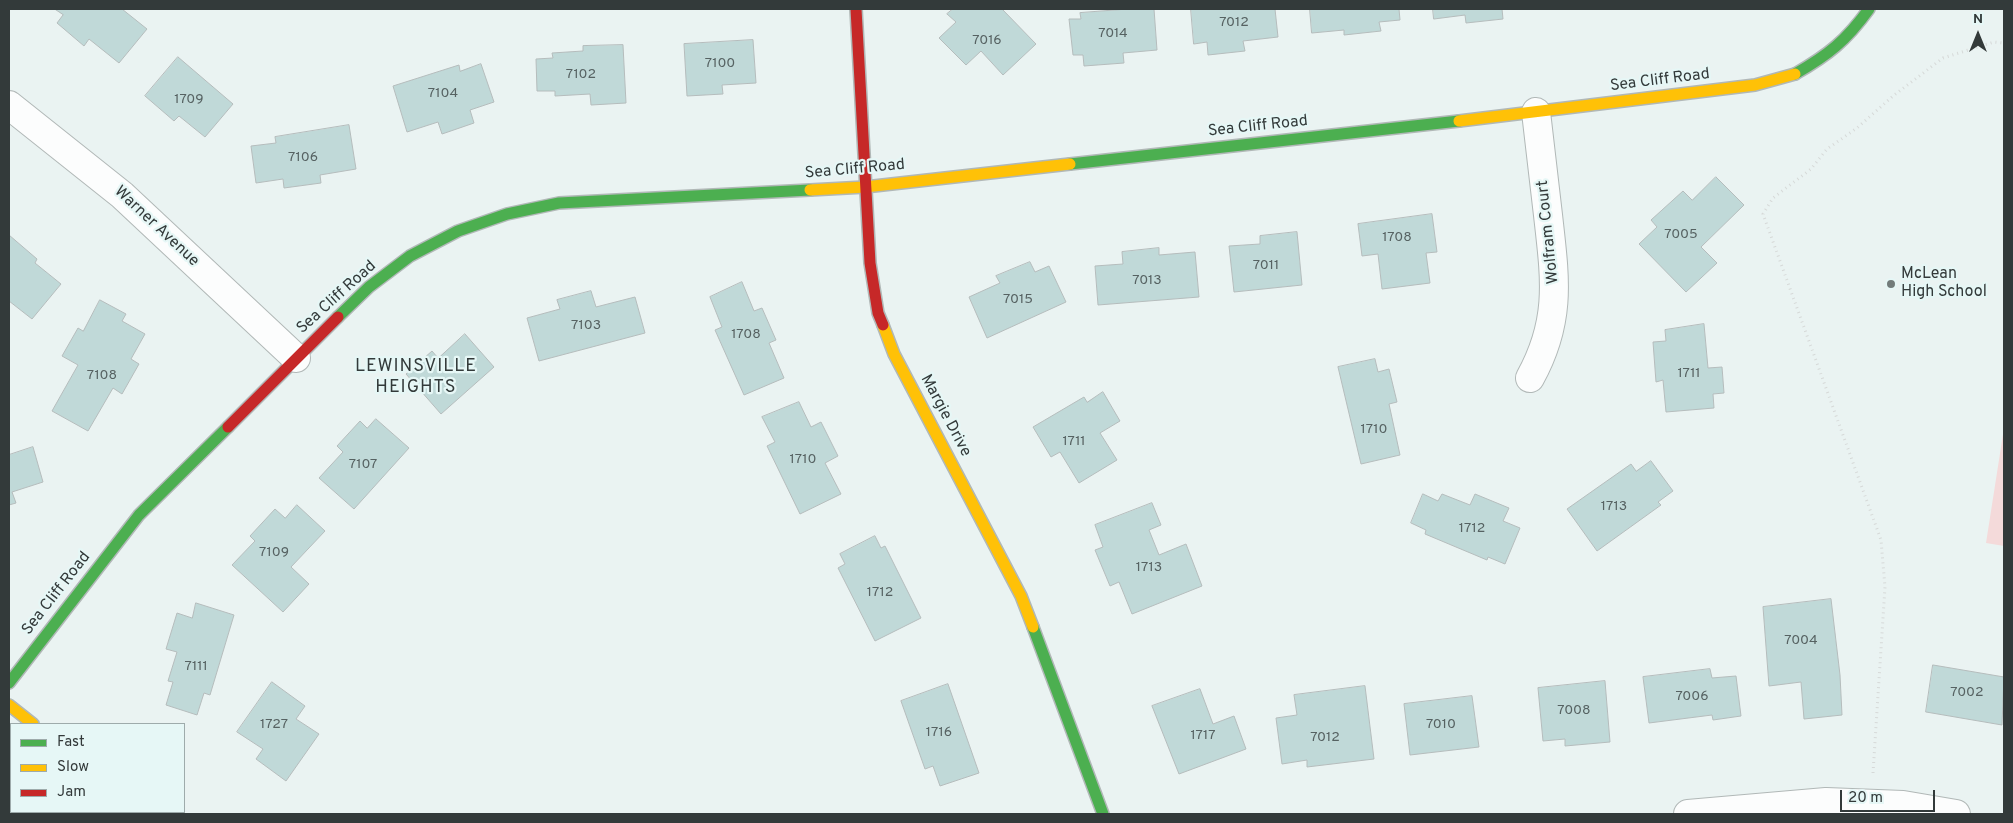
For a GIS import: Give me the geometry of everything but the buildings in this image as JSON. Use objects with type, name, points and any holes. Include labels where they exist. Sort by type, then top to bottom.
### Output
[{"type":"street","name":"Margie Drive","points":[[856,9],[870,263],[878,313],[894,354],[1021,596],[1103,814]]},
{"type":"street","name":"Sea Cliff Road","points":[[9,683],[139,515],[369,286],[410,256],[458,231],[507,214],[559,203],[865,187],[1536,112],[1755,85],[1793,75],[1826,56],[1856,26],[1869,9]]},
{"type":"street","name":"Warner Avenue","points":[[9,105],[122,195],[296,358]]},
{"type":"street","name":"Wolfram Court","points":[[1530,378],[1544,353],[1551,323],[1556,284],[1536,112]]},
{"type":"street","points":[[9,705],[32,723]]},
{"type":"street","points":[[1688,814],[1784,804],[1826,802],[1903,805],[1956,814]]},
{"type":"path","points":[[1871,804],[1885,588],[1881,540],[1763,214],[1773,198],[1811,169],[1827,149],[1858,128],[1893,96],[1943,58],[1994,42],[2004,43]]},
{"type":"shaded area","points":[[2004,428],[2004,546],[1986,543]]},
{"type":"traffic: fast","points":[[1795,74],[1844,39],[1869,9]]},
{"type":"traffic: fast","points":[[1070,164],[1459,121]]},
{"type":"traffic: fast","points":[[338,317],[369,287],[410,256],[458,231],[507,214],[559,203],[810,190]]},
{"type":"traffic: fast","points":[[9,683],[139,515],[228,427]]},
{"type":"traffic: fast","points":[[1033,627],[1103,814]]},
{"type":"traffic: slow","points":[[1459,121],[1755,85],[1795,74]]},
{"type":"traffic: slow","points":[[810,190],[865,187],[1070,164]]},
{"type":"traffic: slow","points":[[883,325],[894,354],[1021,596],[1033,627]]},
{"type":"traffic: slow","points":[[9,705],[32,723]]},
{"type":"traffic: jam","points":[[856,9],[870,263],[878,313],[883,325]]},
{"type":"traffic: jam","points":[[228,427],[338,317]]},
{"type":"place","name":"McLean High School","points":[[1891,284]]},
{"type":"district","name":"LEWINSVILLE HEIGHTS","points":[[416,377]]}]
